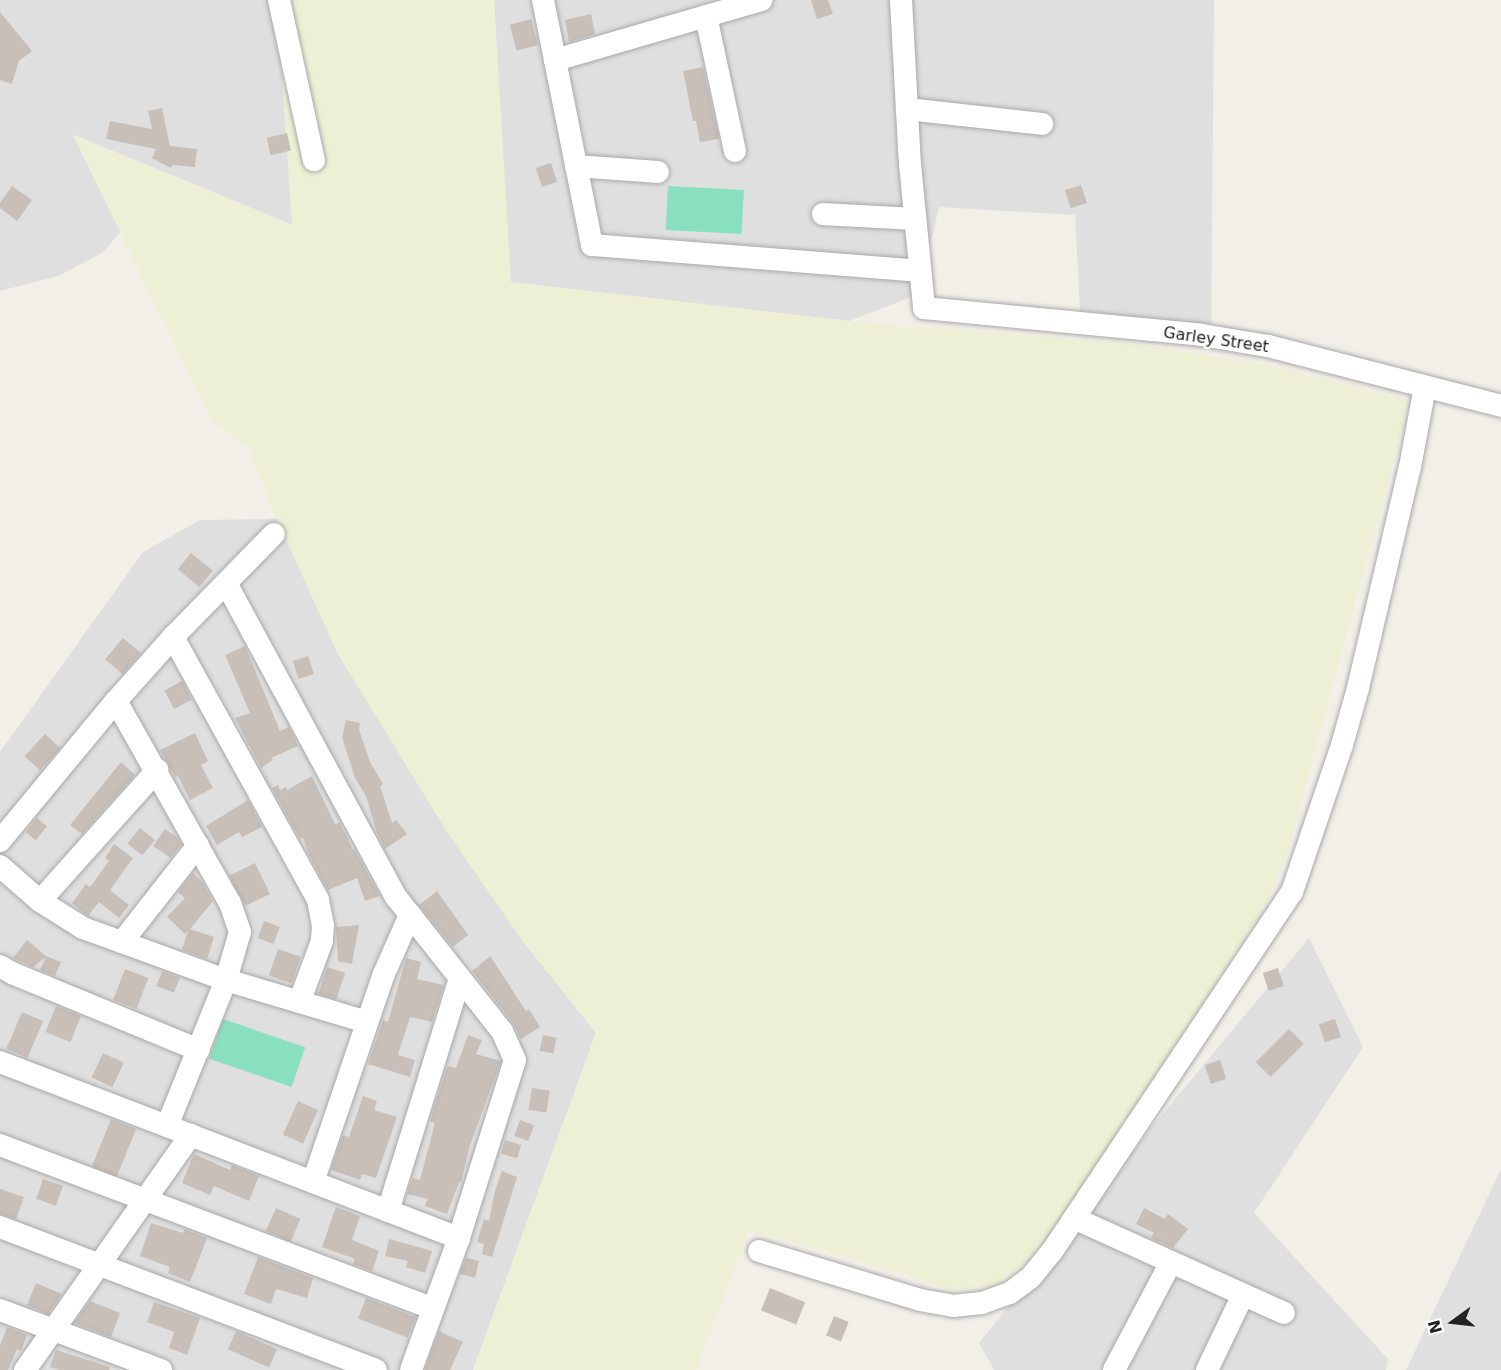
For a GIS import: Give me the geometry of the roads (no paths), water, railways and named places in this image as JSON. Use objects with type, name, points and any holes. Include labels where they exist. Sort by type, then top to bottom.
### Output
[{"type":"street","points":[[279,0],[314,160]]},
{"type":"street","points":[[543,0],[592,245],[920,271],[914,219],[901,0]]},
{"type":"street","points":[[555,60],[761,0]]},
{"type":"street","points":[[706,16],[735,151]]},
{"type":"street","points":[[907,109],[1042,124]]},
{"type":"street","points":[[576,166],[658,172]]},
{"type":"street","points":[[823,214],[914,219]]},
{"type":"street","name":"Garley Street","points":[[920,271],[924,308],[1202,335],[1268,346],[1501,406]]},
{"type":"street","points":[[759,1251],[920,1300],[953,1306],[982,1303],[1010,1293],[1031,1276],[1076,1219],[1292,892],[1342,745],[1358,688],[1406,489],[1425,387]]},
{"type":"street","points":[[0,841],[116,701],[173,637],[274,534]]},
{"type":"street","points":[[226,583],[381,872],[410,915],[502,1031],[514,1060],[459,1238],[411,1370]]},
{"type":"street","points":[[173,637],[318,900],[323,925],[322,941],[300,1000]]},
{"type":"street","points":[[116,701],[157,770],[238,922],[239,940],[226,980],[167,1126]]},
{"type":"street","points":[[40,901],[157,770]]},
{"type":"street","points":[[122,942],[198,845]]},
{"type":"street","points":[[0,866],[40,901],[83,928],[226,980],[300,1000],[367,1022]]},
{"type":"street","points":[[313,1182],[367,1022],[410,915]]},
{"type":"street","points":[[0,966],[199,1050]]},
{"type":"street","points":[[388,1211],[460,979]]},
{"type":"street","points":[[0,1062],[459,1238]]},
{"type":"street","points":[[25,1370],[191,1135]]},
{"type":"street","points":[[0,1145],[432,1308]]},
{"type":"street","points":[[1076,1219],[1284,1313]]},
{"type":"street","points":[[0,1227],[376,1370]]},
{"type":"street","points":[[1114,1370],[1171,1262]]},
{"type":"street","points":[[1207,1370],[1243,1295]]},
{"type":"street","points":[[0,1310],[161,1370]]}]
